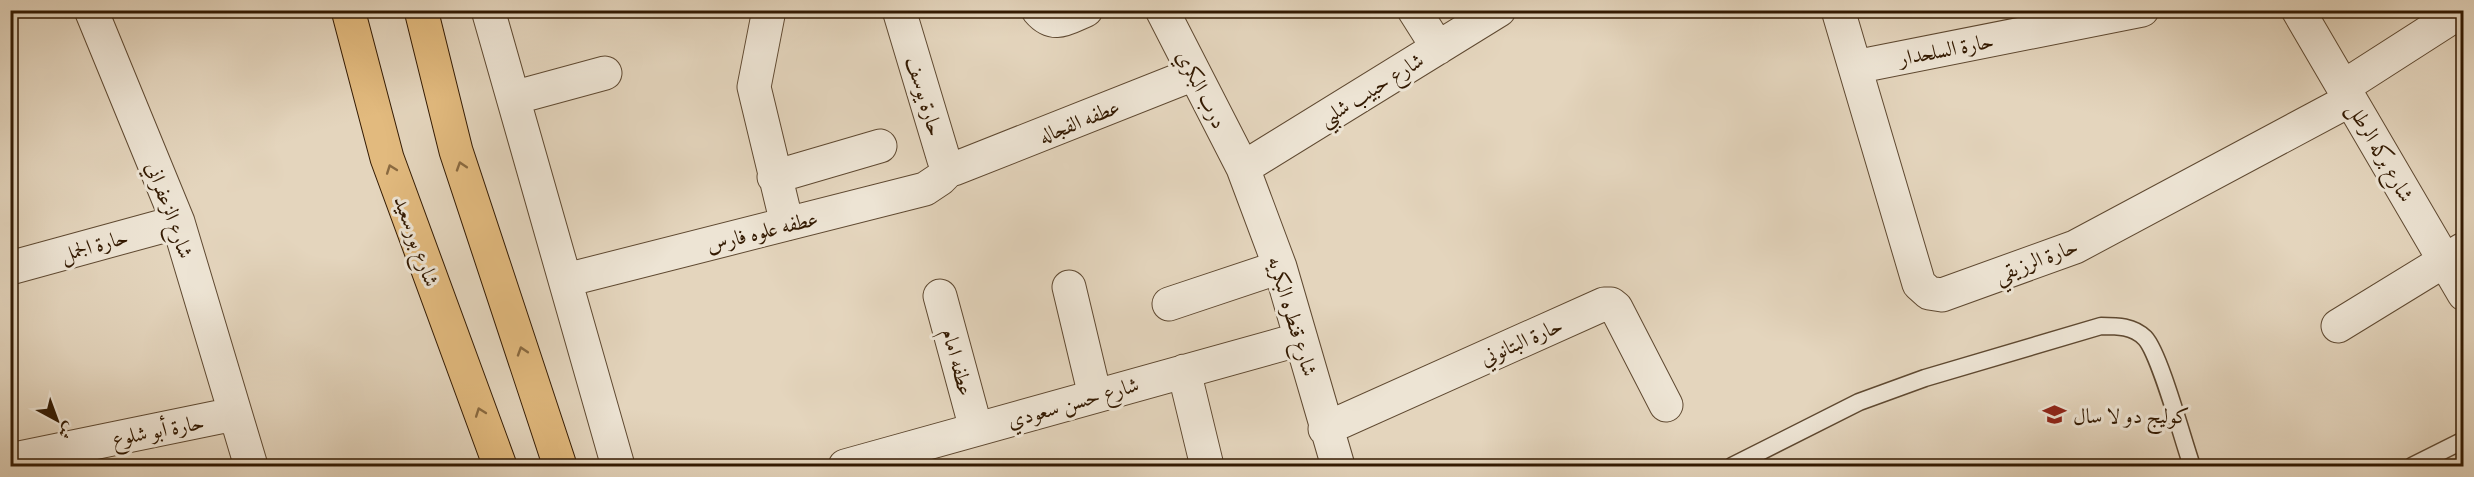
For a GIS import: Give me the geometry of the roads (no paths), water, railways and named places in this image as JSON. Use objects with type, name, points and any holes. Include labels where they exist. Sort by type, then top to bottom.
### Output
[{"type":"main road","name":"شارع بورسعيد","points":[[348,10],[387,159],[500,466]]},
{"type":"main road","points":[[421,10],[456,151],[560,466]]},
{"type":"street","name":"شارع الزعفراني","points":[[91,10],[178,222],[251,466]]},
{"type":"street","points":[[488,10],[618,466]]},
{"type":"street","points":[[769,10],[754,87],[787,224]]},
{"type":"street","name":"حارة يوسف","points":[[899,10],[944,160],[957,167]]},
{"type":"street","points":[[1038,10],[1046,19],[1057,22],[1086,10]]},
{"type":"street","points":[[1414,10],[1438,48]]},
{"type":"street","name":"شارع حبيب شلبي","points":[[1243,168],[1499,10]]},
{"type":"street","name":"حارة الرزيقي","points":[[1838,10],[1919,284],[1929,292],[1942,295],[2075,247],[2347,94],[2463,10]]},
{"type":"street","name":"حارة السلحدار","points":[[1856,67],[2142,10]]},
{"type":"street","name":"شارع بركه الرطل","points":[[2298,10],[2347,94],[2454,255],[2463,294]]},
{"type":"street","name":"درب البكري","points":[[1162,11],[1243,168]]},
{"type":"street","points":[[513,98],[605,73]]},
{"type":"street","name":"عطفه الفجاله","points":[[957,167],[1194,74]]},
{"type":"street","points":[[774,177],[880,146]]},
{"type":"street","name":"عطفه علوه فارس","points":[[566,280],[925,189],[957,167]]},
{"type":"street","name":"شارع قنطره البكريه","points":[[1243,168],[1280,267],[1325,429],[1338,466]]},
{"type":"street","name":"حارة الجمل","points":[[10,268],[178,222]]},
{"type":"street","points":[[2338,326],[2454,255]]},
{"type":"street","points":[[1169,304],[1280,267]]},
{"type":"street","points":[[1069,287],[1095,396]]},
{"type":"street","name":"عطفه امام","points":[[939,296],[976,429]]},
{"type":"street","name":"حارة البتانوني","points":[[1325,429],[1604,304],[1611,304],[1616,308],[1666,405]]},
{"type":"street","name":"شارع حسن سعودي","points":[[845,466],[1301,339]]},
{"type":"street","points":[[1184,371],[1207,466]]},
{"type":"street","name":"حارة أبو شلوع","points":[[10,460],[234,414]]},
{"type":"lane","points":[[1732,466],[1859,402],[1925,378],[2102,326],[2125,326],[2145,339],[2156,359],[2192,466]]},
{"type":"lane","points":[[2412,466],[2463,440]]},
{"type":"place","name":"كوليج دو لا سال","points":[[2055,415]]}]
